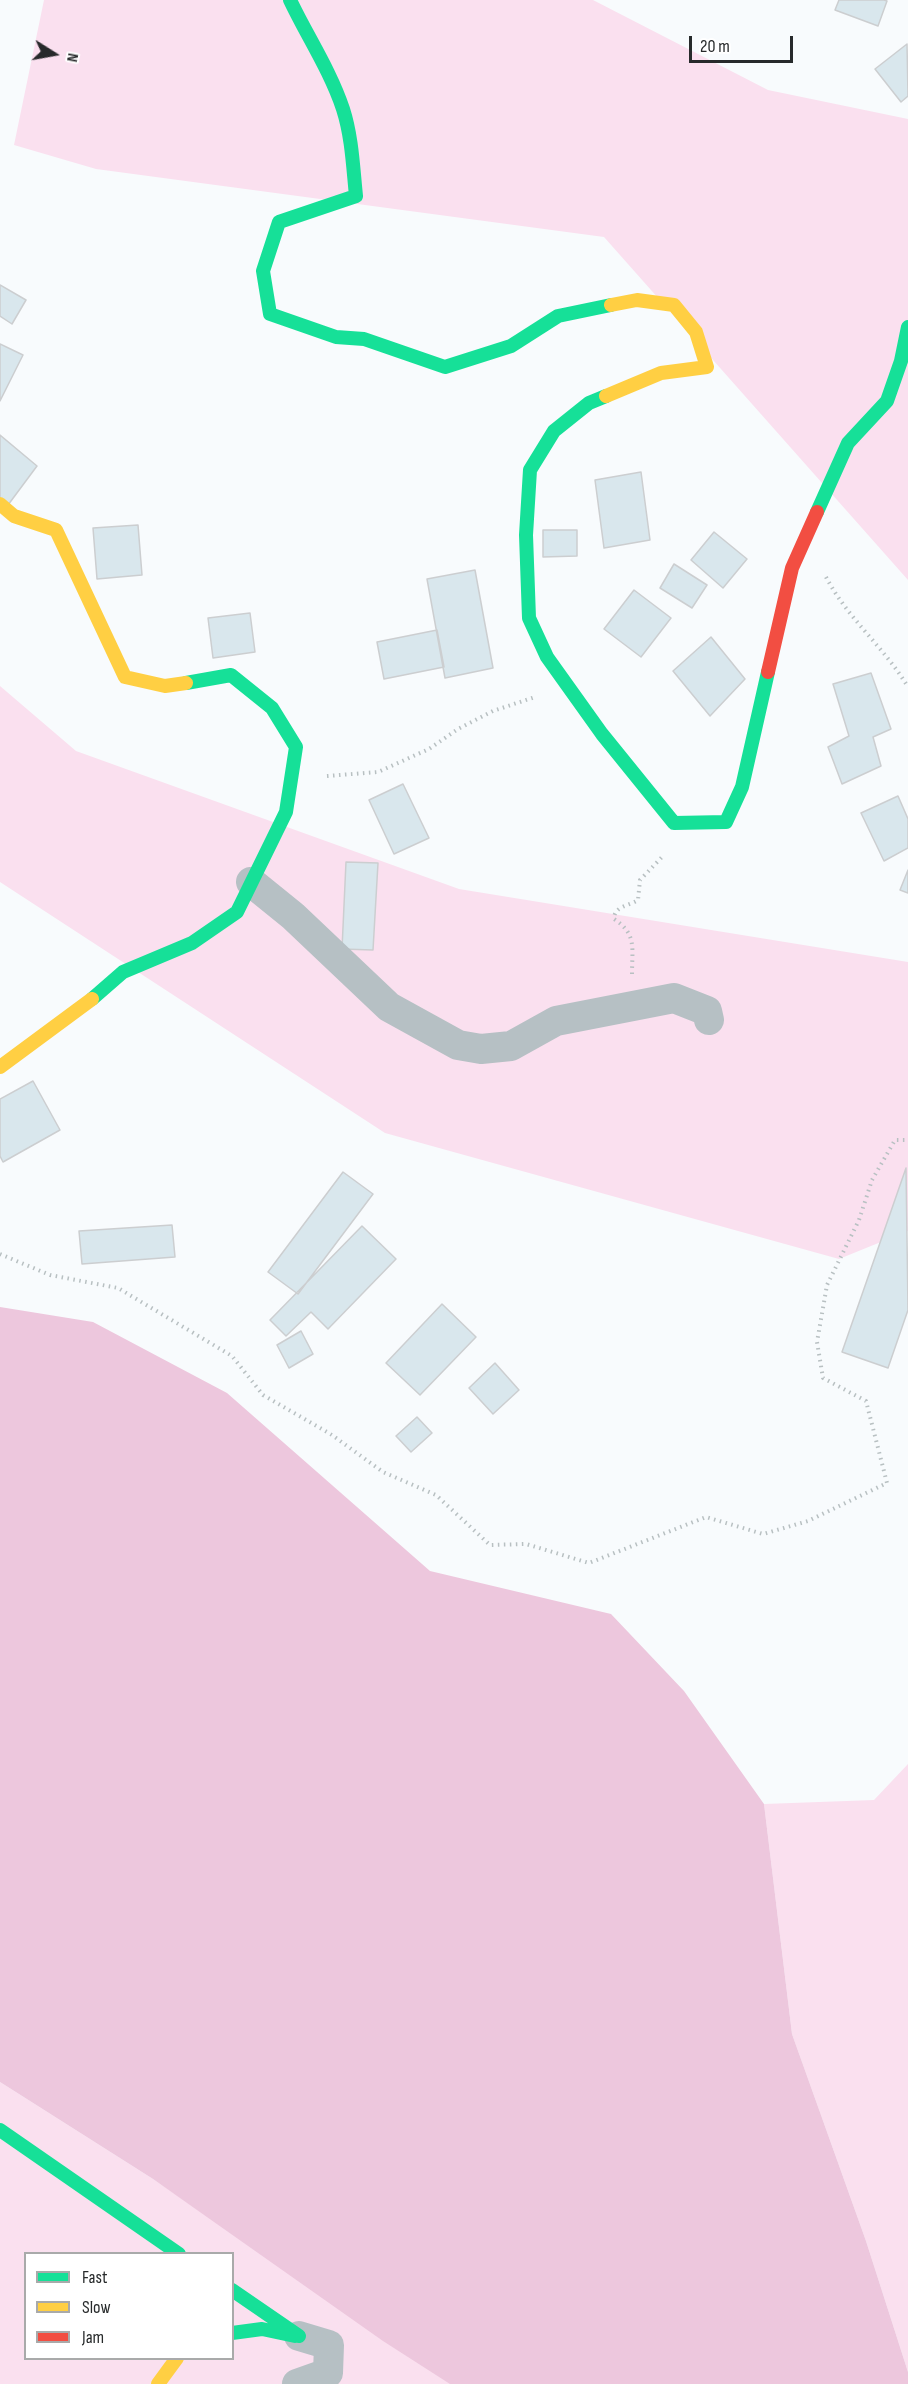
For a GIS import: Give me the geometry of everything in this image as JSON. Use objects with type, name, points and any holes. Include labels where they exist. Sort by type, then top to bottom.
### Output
[{"type":"street","points":[[290,0],[301,26],[329,77],[348,126],[356,196],[279,222],[263,271],[270,314],[336,337],[364,339],[445,367],[511,346],[558,316],[637,300],[674,305],[696,332],[707,367],[661,372],[590,403],[554,430],[530,470],[526,536],[529,618],[547,657],[602,735],[674,823],[726,822],[742,787],[792,568],[848,443],[887,401],[901,361],[908,327]]},
{"type":"street","points":[[0,504],[14,516],[56,530],[125,677],[165,686],[231,675],[272,708],[296,747],[286,812],[237,912],[192,944],[123,972],[78,1011],[0,1067]]},
{"type":"street","points":[[251,882],[293,916],[389,1007],[458,1045],[481,1049],[511,1046],[556,1021],[674,998],[707,1011],[709,1020]]},
{"type":"street","points":[[0,2130],[178,2252]]},
{"type":"street","points":[[234,2291],[299,2337]]},
{"type":"street","points":[[234,2333],[262,2329],[329,2345],[328,2373],[297,2384]]},
{"type":"street","points":[[158,2384],[176,2360]]},
{"type":"path","points":[[810,527],[824,573],[840,603],[893,662],[908,687]]},
{"type":"path","points":[[290,776],[339,776],[378,772],[429,748],[458,729],[493,711],[567,686]]},
{"type":"path","points":[[648,1004],[645,993],[632,980],[632,938],[627,927],[614,919],[614,914],[618,909],[638,900],[639,880],[663,856],[663,828],[674,823]]},
{"type":"path","points":[[0,1254],[50,1275],[118,1288],[232,1356],[263,1395],[332,1435],[383,1472],[436,1495],[490,1545],[526,1544],[588,1563],[706,1517],[764,1534],[808,1521],[887,1483],[866,1401],[823,1378],[817,1342],[827,1285],[859,1220],[872,1180],[895,1140],[908,1140]]},
{"type":"shaded area","points":[[44,0],[593,0],[768,90],[908,119],[908,580],[604,237],[96,169],[14,145]]},
{"type":"shaded area","points":[[0,686],[76,751],[459,889],[908,962],[908,1231],[839,1259],[385,1133],[0,882]]},
{"type":"shaded area","points":[[0,1307],[93,1322],[227,1393],[430,1571],[611,1614],[684,1691],[764,1804],[792,2034],[866,2241],[908,2372],[908,2384],[450,2384],[383,2341],[153,2179],[0,2082]]},
{"type":"shaded area","points":[[908,1764],[908,2372],[866,2241],[792,2034],[764,1804],[874,1800]]},
{"type":"shaded area","points":[[0,2082],[153,2179],[456,2384],[0,2384]]},
{"type":"building","points":[[839,0],[887,1],[878,26],[835,10]]},
{"type":"building","points":[[907,44],[908,96],[901,102],[875,69]]},
{"type":"building","points":[[0,285],[26,300],[12,324],[0,316]]},
{"type":"building","points":[[0,344],[23,355],[0,401]]},
{"type":"building","points":[[0,435],[37,466],[8,505],[0,499]]},
{"type":"building","points":[[641,472],[650,540],[604,548],[595,480]]},
{"type":"building","points":[[138,525],[142,575],[97,579],[93,528]]},
{"type":"building","points":[[543,530],[577,530],[577,556],[543,557]]},
{"type":"building","points":[[714,532],[747,559],[723,588],[691,560]]},
{"type":"building","points":[[674,564],[707,585],[692,608],[660,588]]},
{"type":"building","points":[[475,570],[493,668],[445,678],[427,579]]},
{"type":"building","points":[[634,590],[671,618],[641,657],[604,629]]},
{"type":"building","points":[[250,613],[255,652],[213,658],[208,618]]},
{"type":"building","points":[[437,630],[444,667],[384,679],[377,642]]},
{"type":"building","points":[[711,637],[745,679],[710,716],[673,671]]},
{"type":"building","points":[[871,673],[891,729],[873,737],[881,766],[842,784],[828,747],[849,736],[833,684]]},
{"type":"building","points":[[403,784],[429,838],[394,854],[369,800]]},
{"type":"building","points":[[898,796],[908,819],[908,848],[884,861],[861,813]]},
{"type":"building","points":[[346,862],[378,863],[373,950],[342,949]]},
{"type":"building","points":[[908,870],[908,893],[900,890]]},
{"type":"building","points":[[33,1081],[60,1130],[3,1162],[0,1156],[0,1099]]},
{"type":"building","points":[[906,1168],[908,1310],[888,1368],[842,1352]]},
{"type":"building","points":[[343,1172],[373,1194],[298,1294],[268,1272]]},
{"type":"building","points":[[172,1225],[175,1257],[82,1264],[79,1231]]},
{"type":"building","points":[[362,1226],[396,1259],[328,1329],[311,1312],[286,1336],[270,1320]]},
{"type":"building","points":[[442,1304],[476,1337],[420,1395],[386,1363]]},
{"type":"building","points":[[301,1331],[313,1354],[289,1368],[277,1345]]},
{"type":"building","points":[[495,1363],[519,1390],[493,1414],[469,1388]]},
{"type":"building","points":[[417,1417],[432,1433],[411,1452],[396,1436]]},
{"type":"traffic: fast","points":[[290,0],[325,67],[343,109],[350,141],[356,196],[279,222],[263,271],[270,314],[336,337],[364,339],[445,367],[511,346],[558,316],[611,305]]},
{"type":"traffic: fast","points":[[817,512],[848,443],[887,401],[901,361],[908,327]]},
{"type":"traffic: fast","points":[[606,396],[589,403],[554,431],[530,470],[526,535],[529,618],[547,657],[602,734],[674,823],[726,822],[742,787],[768,672]]},
{"type":"traffic: fast","points":[[92,999],[123,972],[192,943],[237,912],[286,812],[296,747],[272,708],[231,675],[186,683]]},
{"type":"traffic: fast","points":[[0,2130],[176,2252]]},
{"type":"traffic: fast","points":[[234,2291],[299,2336]]},
{"type":"traffic: fast","points":[[234,2333],[262,2329],[295,2336]]},
{"type":"traffic: slow","points":[[606,396],[661,373],[707,367],[696,332],[674,305],[637,300],[611,305]]},
{"type":"traffic: slow","points":[[0,504],[14,516],[56,530],[125,677],[165,686],[186,683]]},
{"type":"traffic: slow","points":[[0,1067],[92,999]]},
{"type":"traffic: slow","points":[[158,2384],[176,2360]]},
{"type":"traffic: jam","points":[[768,672],[792,568],[817,512]]}]
